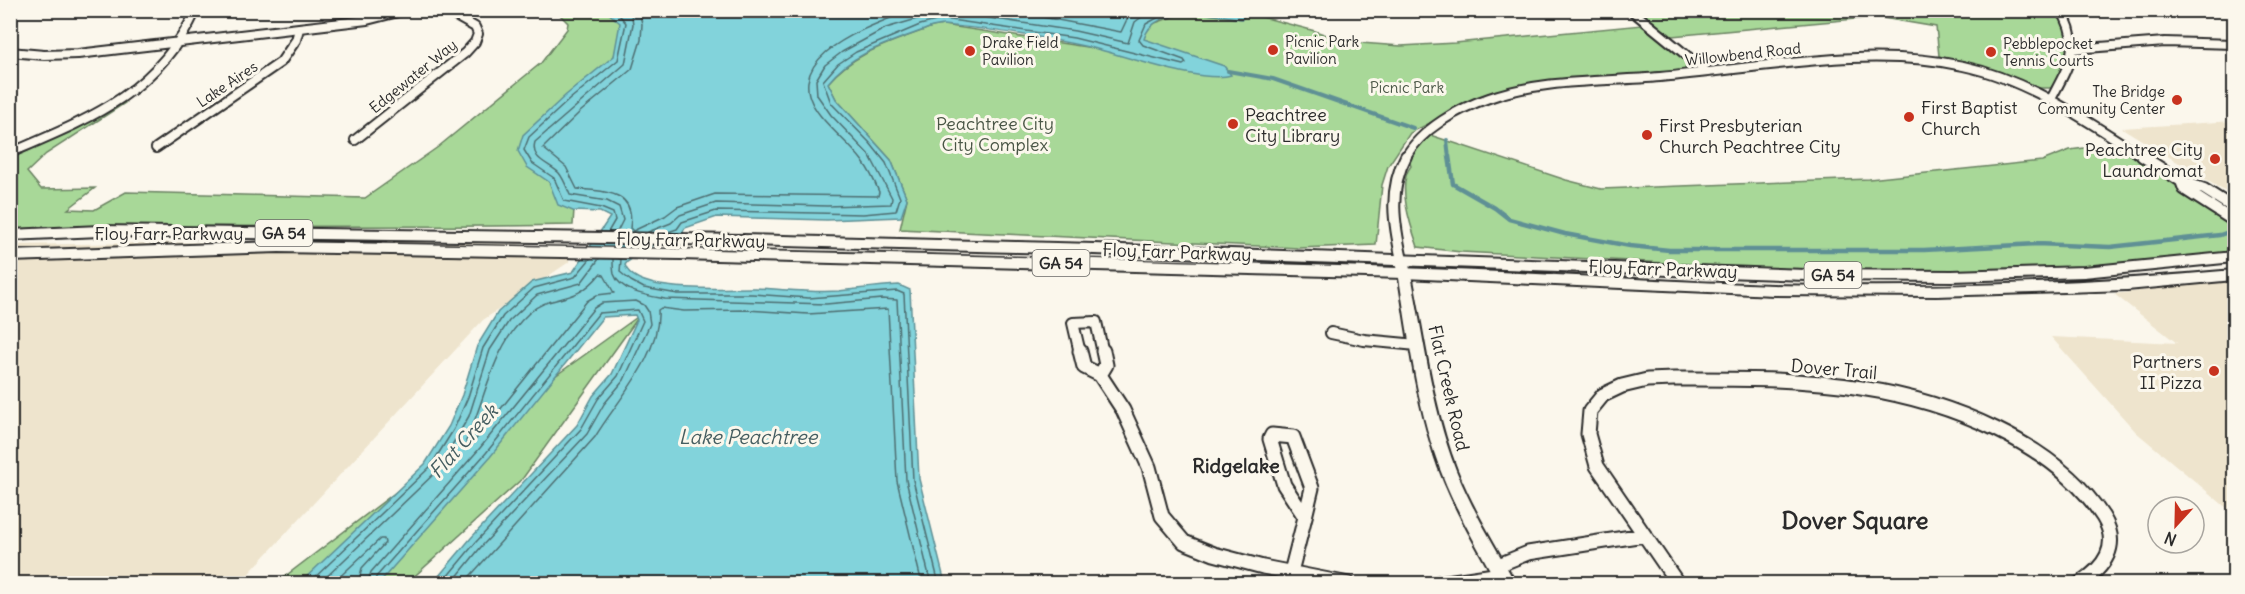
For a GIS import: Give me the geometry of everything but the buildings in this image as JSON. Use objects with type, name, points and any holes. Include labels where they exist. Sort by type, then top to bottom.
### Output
[{"type":"main road","name":"Floy Farr Parkway","points":[[10,236],[100,231],[559,237],[685,247],[1806,275],[1952,276],[2084,272],[2235,257]]},
{"type":"main road","name":"Floy Farr Parkway","points":[[10,256],[279,247],[549,252],[685,247]]},
{"type":"main road","name":"Floy Farr Parkway","points":[[1403,266],[1774,290],[1935,291],[2127,285],[2235,275]]},
{"type":"street","points":[[10,153],[127,94],[159,71],[190,29],[196,10]]},
{"type":"street","points":[[10,52],[57,55],[181,43],[367,20],[406,10]]},
{"type":"street","name":"Edgewater Way","points":[[355,140],[465,53],[475,42],[478,34],[475,27],[445,10]]},
{"type":"street","points":[[1631,10],[1707,72]]},
{"type":"street","points":[[2051,99],[2074,49],[2069,23],[2061,10]]},
{"type":"street","name":"Lake Aires","points":[[156,148],[281,62],[296,39],[299,29]]},
{"type":"street","points":[[2074,49],[2147,43],[2235,44]]},
{"type":"street","name":"Willowbend Road","points":[[1403,266],[1392,212],[1395,180],[1407,153],[1445,120],[1490,97],[1526,90],[1707,72],[1903,56],[1974,68],[2021,84],[2051,99],[2181,181],[2204,189],[2235,208]]},
{"type":"street","name":"Willowbend Road","points":[[2181,181],[2184,189],[2235,221]]},
{"type":"street","name":"Flat Creek Road","points":[[1403,266],[1442,452],[1458,492],[1501,574]]},
{"type":"street","points":[[1100,375],[1106,365],[1096,322],[1073,323],[1084,367],[1100,375],[1124,410],[1140,443],[1162,516],[1171,530],[1184,542],[1214,554],[1349,584]]},
{"type":"street","points":[[1331,333],[1364,340],[1418,345]]},
{"type":"street","name":"Dover Trail","points":[[1678,584],[1598,466],[1590,448],[1586,432],[1587,416],[1605,393],[1621,385],[1664,379],[1795,383],[1860,388],[1916,401],[1977,423],[2038,452],[2062,469],[2097,504],[2107,524],[2113,544],[2107,560],[2097,574],[2079,584]]},
{"type":"street","points":[[1291,572],[1305,517],[1312,488],[1293,437],[1272,435],[1269,439],[1284,485],[1305,517]]},
{"type":"street","points":[[1433,584],[1501,574],[1528,553],[1644,535]]},
{"type":"shaded area","points":[[2234,121],[2234,197],[2122,128]]},
{"type":"shaded area","points":[[348,240],[570,246],[569,262],[483,320],[240,583],[11,584],[11,245]]},
{"type":"shaded area","points":[[2234,280],[2234,514],[2136,432],[2051,337],[2177,343],[2114,294]]},
{"type":"green space","name":"Peachtree City City Complex","points":[[2060,10],[2074,49],[2051,88],[2036,88],[1939,56],[1936,27],[1877,17],[1672,36],[1666,31],[1646,25],[1690,63],[1684,70],[1552,82],[1493,91],[1410,133],[1388,166],[1382,185],[1376,245],[1299,248],[900,229],[907,199],[891,160],[836,99],[828,83],[850,63],[863,55],[932,27],[943,25],[1093,48],[1147,30],[1155,23],[1178,15],[1207,14],[1242,19],[1247,13],[1347,42],[1401,46],[1643,25],[1629,11]]},
{"type":"green space","points":[[556,11],[626,11],[574,209],[573,225],[221,226],[11,231],[11,154],[118,102],[125,103],[46,154],[27,172],[41,189],[95,188],[68,209],[94,210],[126,192],[365,198],[438,147],[541,63],[567,29],[568,23]]},
{"type":"green space","points":[[1427,134],[1566,180],[1601,189],[1869,179],[2042,161],[2070,150],[2120,143],[2234,221],[2234,256],[2079,269],[1952,276],[1769,273],[1686,264],[1461,252],[1418,247],[1406,206],[1405,183],[1411,166],[1407,153]]},
{"type":"green space","name":"Flat Creek","points":[[640,315],[523,478],[407,583],[275,584],[430,466]]},
{"type":"water","name":"Lake Peachtree","points":[[1235,10],[1246,14],[1242,19],[1187,14],[1159,20],[1150,28],[1144,39],[1224,66],[1231,75],[1218,77],[1163,68],[1056,40],[1000,31],[943,25],[889,42],[850,63],[828,83],[836,99],[891,160],[907,199],[901,217],[827,220],[717,217],[685,228],[682,234],[657,243],[625,265],[632,275],[646,282],[684,288],[839,291],[899,285],[910,290],[919,479],[945,583],[433,583],[471,538],[577,425],[593,396],[612,374],[637,320],[635,315],[603,317],[490,457],[379,583],[299,584],[425,464],[449,426],[462,395],[477,346],[498,312],[532,282],[573,272],[610,217],[600,212],[573,211],[558,205],[549,182],[527,167],[518,151],[523,135],[566,95],[614,56],[620,23],[606,11]]},
{"type":"waterway","points":[[1228,71],[1273,79],[1413,128]]},
{"type":"waterway","points":[[1447,140],[1449,158]]},
{"type":"waterway","points":[[1449,156],[1453,184],[1495,208],[1509,219],[1565,234],[1630,246],[1669,250],[1924,250],[2037,244],[2110,247],[2220,235],[2234,230]]},
{"type":"place","name":"Picnic Park Pavilion","points":[[1273,50]]},
{"type":"place","name":"Drake Field Pavilion","points":[[970,51]]},
{"type":"place","name":"Pebblepocket Tennis Courts","points":[[1991,52]]},
{"type":"place","name":"The Bridge Community Center","points":[[2177,100]]},
{"type":"place","name":"First Baptist Church","points":[[1909,117]]},
{"type":"place","name":"Peachtree City Library","points":[[1233,124]]},
{"type":"place","name":"First Presbyterian Church Peachtree City","points":[[1647,135]]},
{"type":"place","name":"Peachtree City Laundromat","points":[[2215,159]]},
{"type":"place","name":"Partners II Pizza","points":[[2214,371]]},
{"type":"district","name":"Ridgelake","points":[[1236,465]]},
{"type":"district","name":"Dover Square","points":[[1855,520]]},
{"type":"park label","name":"Picnic Park","points":[[1407,87]]}]
